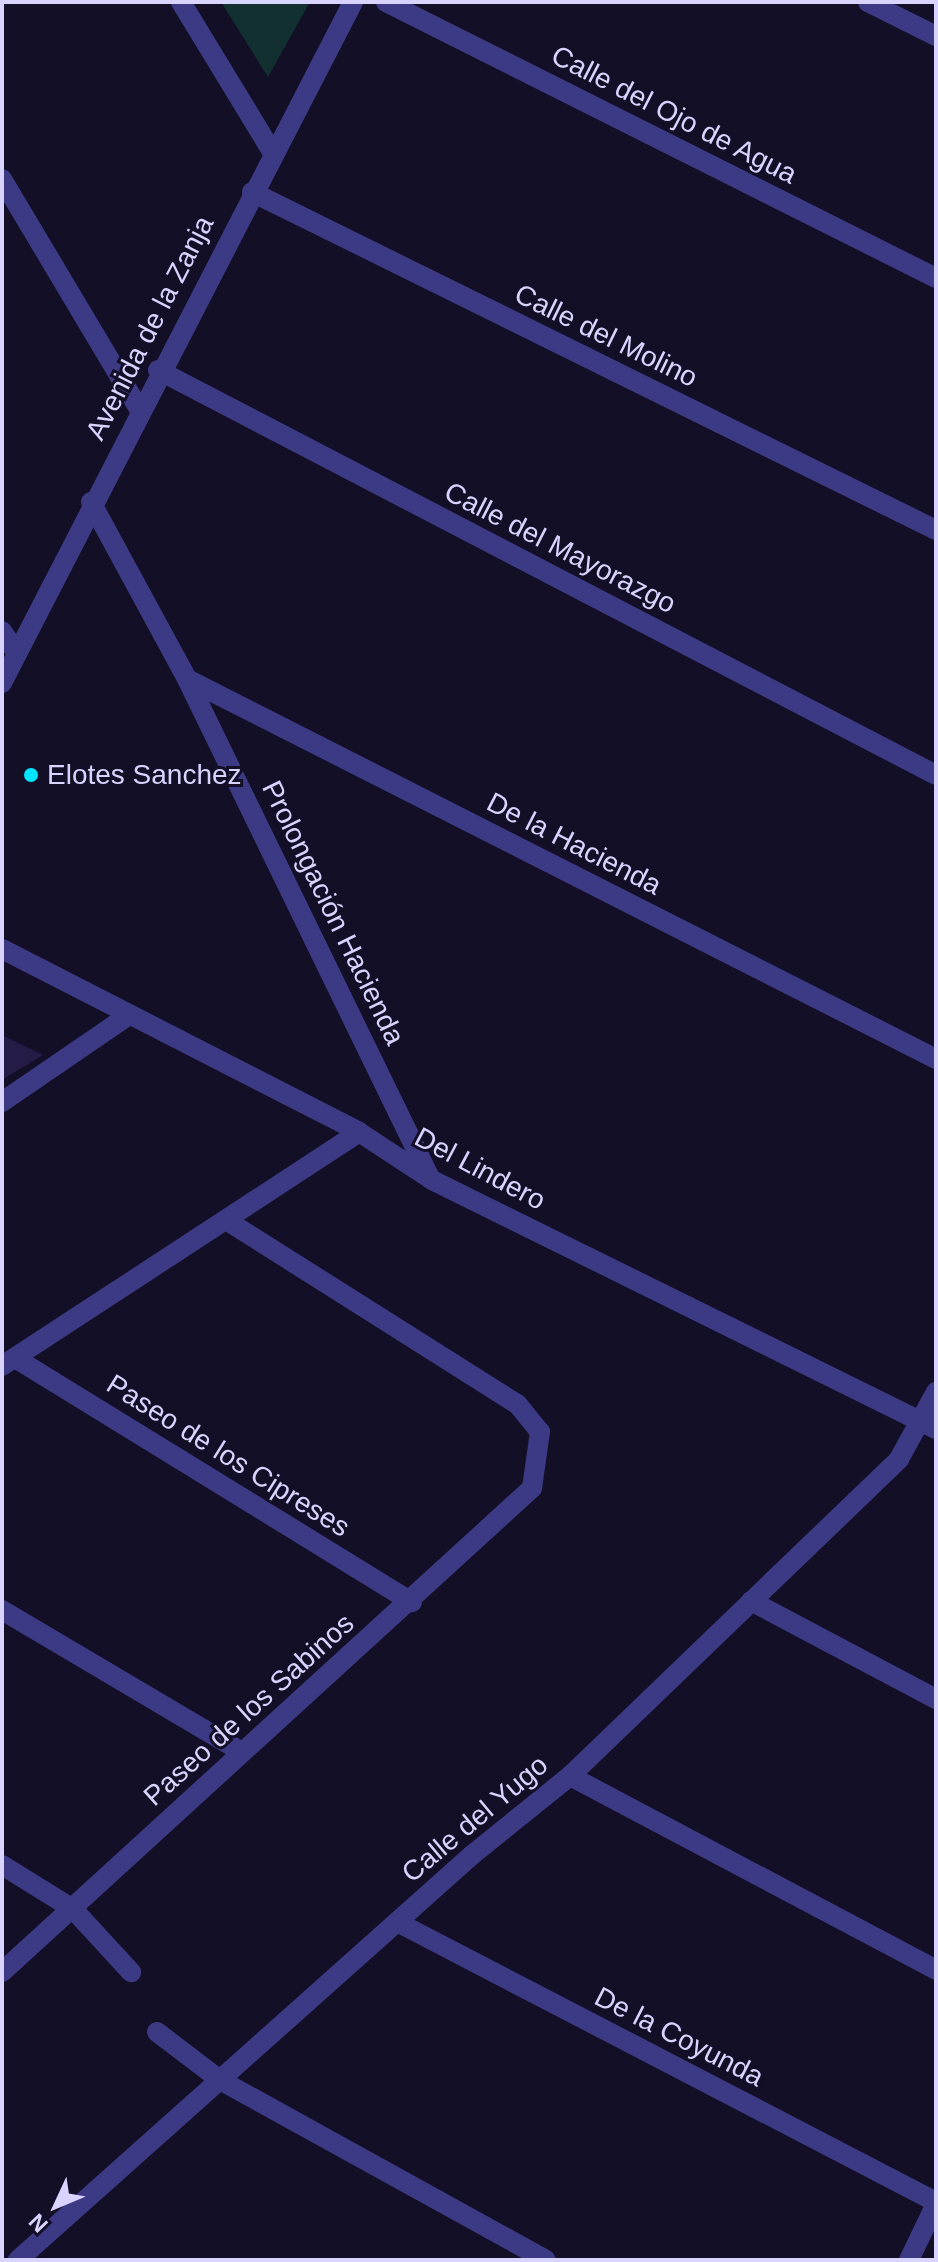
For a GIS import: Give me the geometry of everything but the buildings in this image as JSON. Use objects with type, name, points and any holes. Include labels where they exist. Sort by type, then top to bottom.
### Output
[{"type":"street","points":[[181,2],[271,150]]},
{"type":"street","name":"Avenida de la Zanja","points":[[2,683],[271,150],[353,2]]},
{"type":"street","name":"Calle del Ojo de Agua","points":[[386,2],[936,278]]},
{"type":"street","points":[[868,2],[936,36]]},
{"type":"street","points":[[2,179],[141,412]]},
{"type":"street","name":"Calle del Molino","points":[[252,192],[936,530]]},
{"type":"street","name":"Calle del Mayorazgo","points":[[158,370],[936,775]]},
{"type":"street","name":"Prolongación Hacienda","points":[[91,502],[187,679],[432,1180]]},
{"type":"street","points":[[2,631],[17,653]]},
{"type":"street","name":"De la Hacienda","points":[[187,679],[936,1059]]},
{"type":"street","name":"Del Lindero","points":[[2,949],[359,1132],[432,1180],[928,1425]]},
{"type":"street","points":[[2,1102],[129,1015]]},
{"type":"street","points":[[9,1362],[231,1223],[359,1132]]},
{"type":"street","name":"Paseo de los Sabinos","points":[[2,1972],[242,1752],[412,1602],[532,1488],[540,1432],[517,1404],[231,1223]]},
{"type":"street","name":"Paseo de los Cipreses","points":[[9,1362],[412,1602]]},
{"type":"street","name":"Calle del Yugo","points":[[32,2257],[220,2080],[397,1922],[570,1776],[899,1459],[928,1425],[936,1392]]},
{"type":"street","points":[[751,1601],[936,1699]]},
{"type":"street","points":[[2,1610],[242,1752]]},
{"type":"street","points":[[570,1776],[936,1970]]},
{"type":"street","points":[[2,1865],[73,1909],[131,1972]]},
{"type":"street","name":"De la Coyunda","points":[[397,1922],[936,2203]]},
{"type":"street","points":[[157,2032],[220,2080],[546,2260]]},
{"type":"street","points":[[909,2260],[936,2203]]},
{"type":"green space","points":[[221,2],[310,2],[268,77]]},
{"type":"place","name":"Elotes Sanchez","points":[[31,775]]}]
